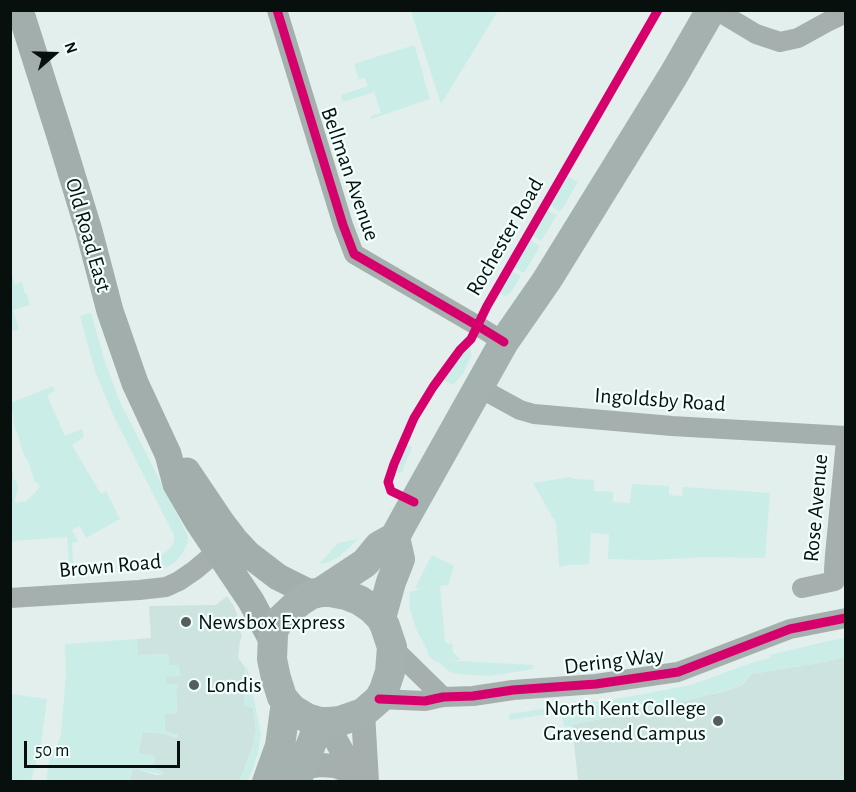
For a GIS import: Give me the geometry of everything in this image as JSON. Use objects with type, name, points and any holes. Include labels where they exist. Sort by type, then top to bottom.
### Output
[{"type":"main road","name":"Old Road East","points":[[20,10],[60,136],[122,348],[139,392],[168,454],[176,484],[198,522],[225,544],[248,554],[286,582],[316,593]]},
{"type":"main road","points":[[316,593],[337,592],[359,600],[371,608],[381,618],[392,646],[390,672],[384,690],[371,706],[340,721],[323,722],[307,718],[298,714],[282,697],[273,669],[274,629],[285,614],[299,602],[365,563],[379,546],[395,537],[504,342],[547,280],[714,10]]},
{"type":"main road","points":[[381,618],[400,559],[395,537]]},
{"type":"main road","name":"Old Road East","points":[[225,544],[242,587],[272,640]]},
{"type":"main road","points":[[267,782],[280,746],[286,702]]},
{"type":"main road","points":[[298,775],[323,722]]},
{"type":"street","name":"Bellman Avenue","points":[[277,10],[354,254],[504,342]]},
{"type":"street","points":[[714,10],[756,34],[780,42],[798,38],[846,13]]},
{"type":"street","name":"Ingoldsby Road","points":[[478,387],[520,410],[534,414],[672,426],[846,436]]},
{"type":"street","name":"Rose Avenue","points":[[802,588],[835,581],[835,555],[846,441]]},
{"type":"street","name":"Brown Road","points":[[10,598],[161,588],[179,581],[195,570],[225,544]]},
{"type":"street","name":"Dering Way","points":[[371,706],[513,690],[596,684],[678,672],[790,629],[846,618]]},
{"type":"street","points":[[392,646],[443,697]]},
{"type":"street","points":[[362,778],[371,706]]},
{"type":"street","points":[[323,722],[362,778]]},
{"type":"street","points":[[298,775],[315,765],[329,765],[362,778]]},
{"type":"shaded area","points":[[411,11],[498,11],[441,104]]},
{"type":"shaded area","points":[[414,45],[430,99],[371,119],[371,116],[381,113],[374,92],[343,102],[341,95],[368,86],[365,78],[359,79],[354,64]]},
{"type":"shaded area","points":[[566,175],[578,182],[559,211],[549,205]]},
{"type":"shaded area","points":[[547,210],[557,215],[541,241],[532,236]]},
{"type":"shaded area","points":[[529,240],[540,246],[524,273],[513,267]]},
{"type":"shaded area","points":[[511,271],[521,276],[510,294],[505,296],[498,293]]},
{"type":"shaded area","points":[[11,276],[15,284],[22,282],[30,305],[13,310],[19,329],[11,332]]},
{"type":"shaded area","points":[[91,313],[104,359],[120,402],[187,534],[188,542],[183,553],[174,563],[163,569],[158,570],[156,560],[171,547],[174,535],[114,417],[95,371],[80,316]]},
{"type":"shaded area","points":[[469,345],[471,356],[463,374],[453,385],[444,381],[443,379]]},
{"type":"shaded area","points":[[53,386],[55,391],[47,395],[65,436],[82,429],[84,437],[72,445],[101,494],[106,491],[120,519],[86,538],[80,526],[72,530],[78,542],[72,543],[73,563],[69,563],[67,537],[11,541],[11,458],[14,481],[16,480],[18,491],[15,503],[26,501],[40,486],[34,480],[23,453],[15,430],[11,403]]},
{"type":"shaded area","points":[[406,444],[412,447],[402,472],[398,473],[394,468]]},
{"type":"shaded area","points":[[571,477],[594,480],[594,491],[613,492],[613,502],[630,503],[632,484],[669,486],[669,495],[682,496],[683,487],[770,493],[765,558],[608,559],[609,534],[591,533],[589,564],[559,567],[556,523],[533,483]]},
{"type":"shaded area","points":[[358,539],[340,556],[319,564],[338,543]]},
{"type":"shaded area","points":[[432,555],[454,566],[448,585],[440,586],[445,641],[448,644],[452,643],[453,652],[461,660],[443,660],[533,665],[533,669],[490,676],[459,674],[450,672],[428,655],[413,620],[409,596],[410,592],[421,589],[415,588]]},
{"type":"shaded area","points":[[227,596],[237,614],[242,638],[238,658],[245,667],[244,705],[253,708],[256,730],[240,781],[129,782],[133,768],[162,775],[162,772],[152,768],[138,753],[143,732],[160,733],[177,738],[178,735],[165,731],[164,714],[177,713],[176,688],[178,684],[166,684],[168,654],[138,655],[137,639],[151,638],[149,606],[216,605]]},
{"type":"shaded area","points":[[845,638],[845,657],[752,674],[740,686],[694,699],[564,727],[561,712],[509,720],[509,714],[691,685],[770,658],[770,655]]},
{"type":"shaded area","points":[[137,639],[138,655],[168,654],[169,665],[179,665],[180,676],[166,677],[166,684],[178,684],[176,688],[177,713],[164,714],[165,731],[178,735],[177,738],[160,733],[143,732],[138,753],[156,756],[152,768],[163,772],[162,775],[133,768],[129,781],[46,781],[50,756],[61,734],[66,675],[65,644]]},
{"type":"shaded area","name":"North Kent College Gravesend Campus","points":[[845,657],[845,781],[578,781],[572,725],[574,724],[633,713],[721,692],[741,686],[752,674]]},
{"type":"shaded area","points":[[247,666],[261,734],[258,753],[248,781],[240,781],[256,731],[253,708],[244,705],[245,667]]},
{"type":"shaded area","points":[[11,694],[47,699],[41,743],[31,781],[11,781]]},
{"type":"cycle path","points":[[277,10],[354,254],[504,342]]},
{"type":"cycle path","name":"Rochester Road","points":[[414,502],[391,491],[388,482],[414,418],[433,387],[471,339],[487,306],[658,10]]},
{"type":"cycle path","points":[[379,699],[425,701],[513,690],[596,684],[678,672],[790,629],[846,618]]},
{"type":"place","name":"Newsbox Express","points":[[186,622]]},
{"type":"place","name":"Londis","points":[[194,685]]},
{"type":"place","name":"North Kent College Gravesend Campus","points":[[718,721]]}]
